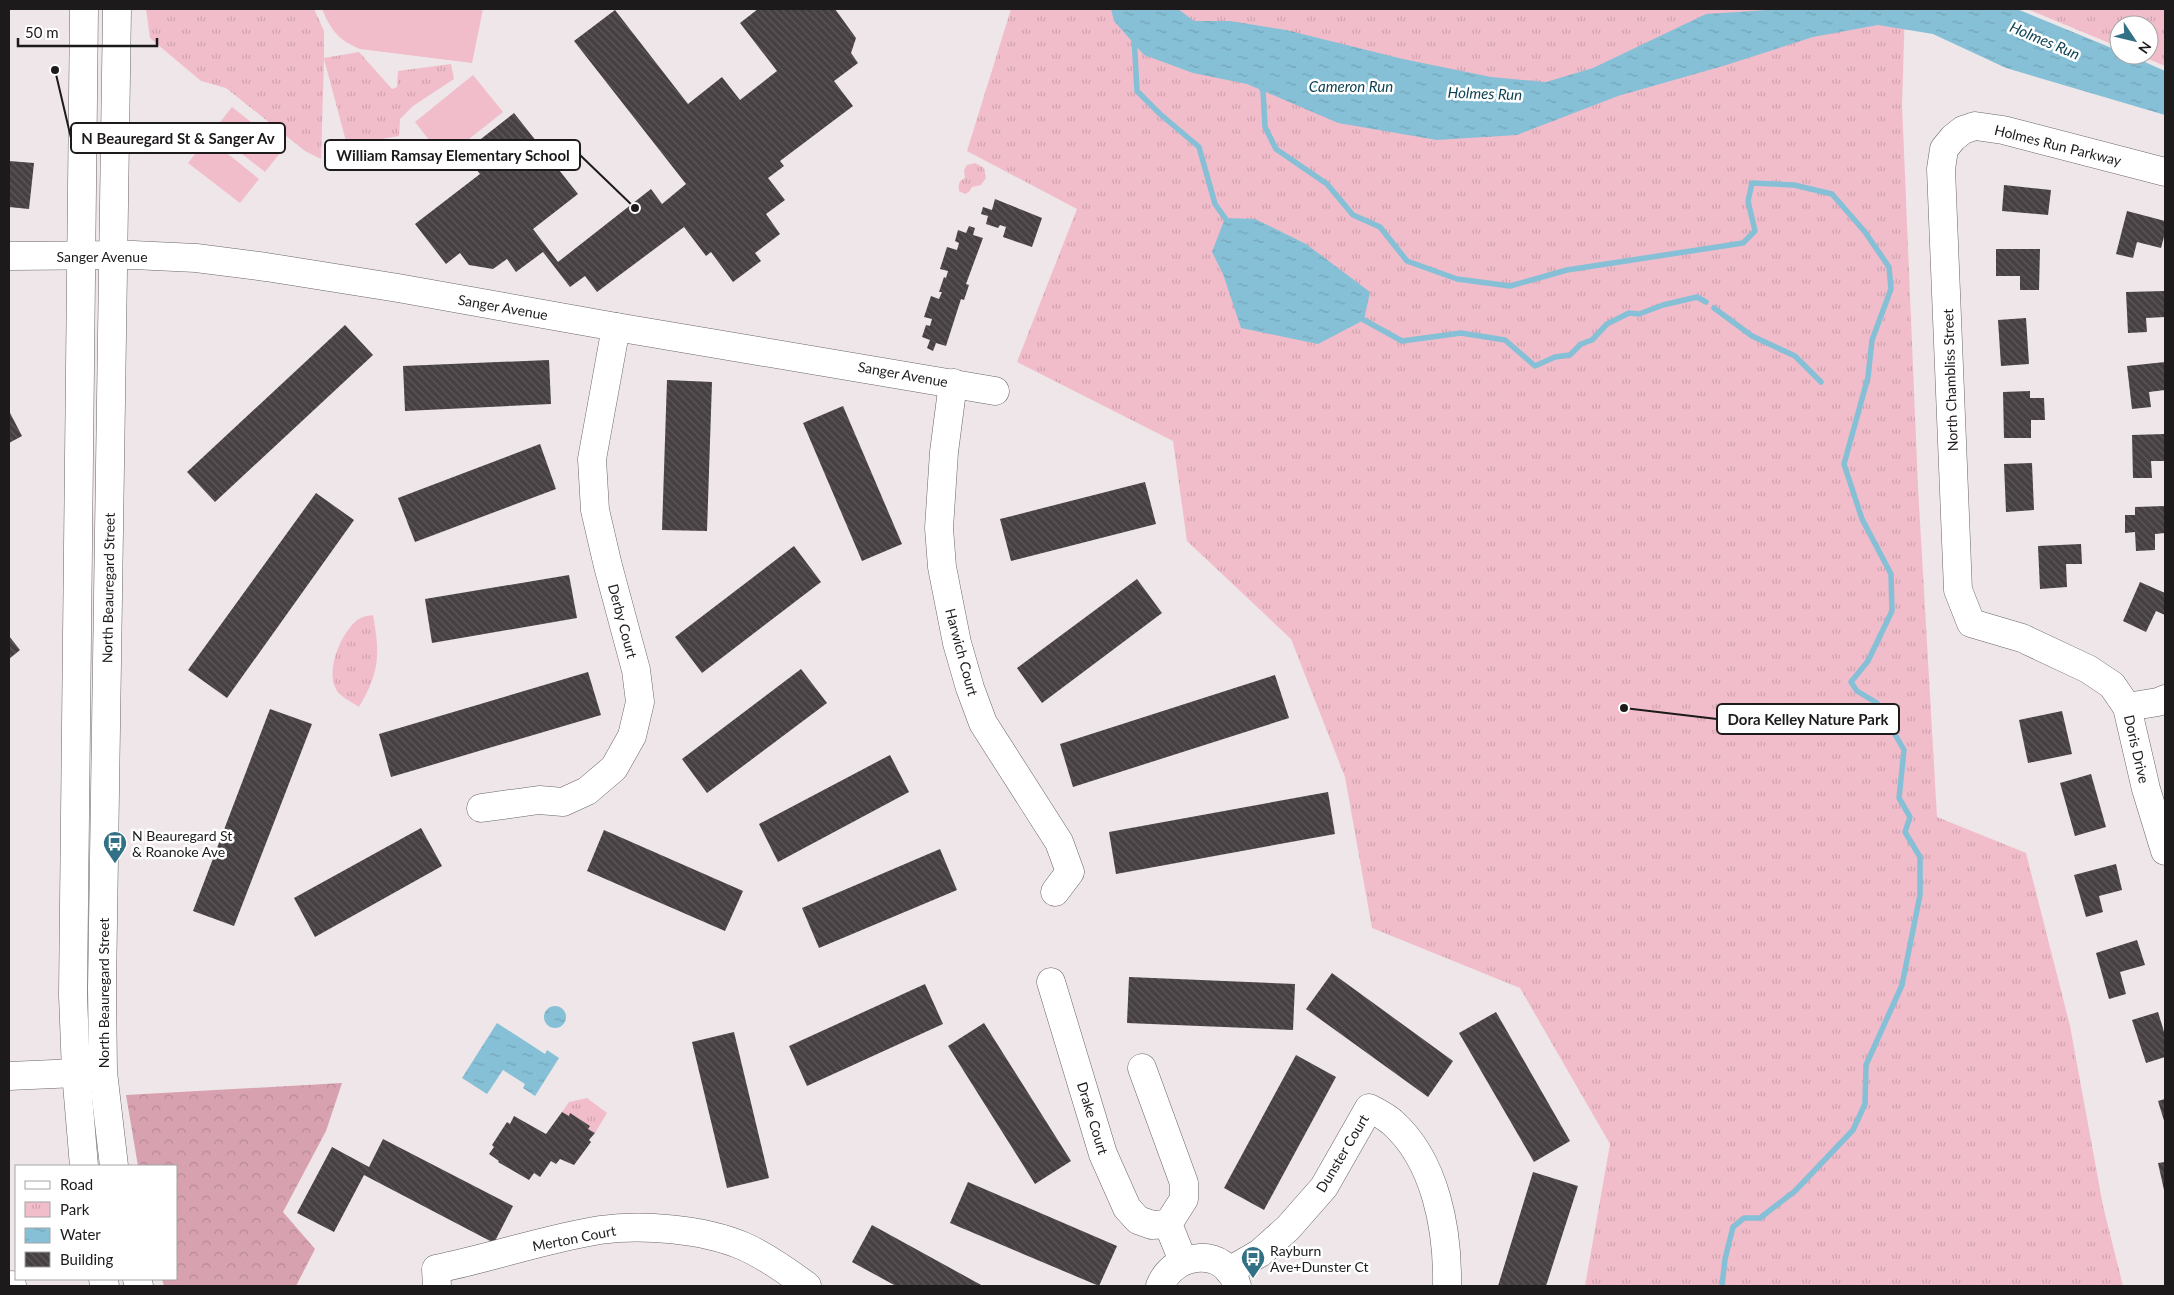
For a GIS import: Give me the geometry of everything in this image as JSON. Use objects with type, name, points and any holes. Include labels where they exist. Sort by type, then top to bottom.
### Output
[{"type":"street","name":"North Beauregard Street","points":[[84,9],[73,995],[76,1072],[84,1165]]},
{"type":"street","name":"North Beauregard Street","points":[[114,1165],[103,1072],[102,988],[117,9]]},
{"type":"street","name":"Holmes Run Parkway","points":[[1953,138],[1962,130],[1975,126],[2003,130],[2165,172]]},
{"type":"street","name":"North Chambliss Street","points":[[1953,138],[1944,149],[1941,169],[1958,590],[1971,623]]},
{"type":"street","name":"Sanger Avenue","points":[[9,256],[112,255],[196,258],[266,267],[398,288],[616,328],[995,390]]},
{"type":"street","name":"Derby Court","points":[[481,808],[539,800],[563,802],[587,791],[614,768],[632,738],[640,702],[636,670],[595,510],[592,459],[616,328]]},
{"type":"street","name":"Harwich Court","points":[[953,383],[944,452],[939,528],[942,567],[950,612],[970,688],[983,723],[1059,842],[1070,872],[1055,892]]},
{"type":"street","name":"Doris Drive","points":[[1971,623],[2022,638],[2088,669],[2112,685],[2127,707],[2146,789],[2165,850]]},
{"type":"street","points":[[2127,707],[2158,702],[2165,698]]},
{"type":"street","name":"Drake Court","points":[[1051,982],[1103,1154],[1127,1208],[1138,1220],[1152,1225],[1168,1224]]},
{"type":"street","points":[[1142,1068],[1184,1183],[1184,1199],[1168,1224],[1182,1260]]},
{"type":"street","points":[[9,1076],[103,1072]]},
{"type":"street","name":"Dunster Court","points":[[1232,1279],[1288,1228],[1324,1187],[1369,1108],[1391,1121],[1403,1133],[1420,1157],[1436,1201],[1443,1233],[1447,1259],[1447,1286]]},
{"type":"street","name":"Merton Court","points":[[437,1286],[436,1269],[551,1240],[601,1230],[636,1228],[682,1231],[715,1237],[741,1245],[773,1262],[808,1286]]},
{"type":"street","points":[[1160,1286],[1172,1267],[1182,1260],[1195,1257],[1207,1258],[1219,1263],[1232,1279]]},
{"type":"green space","points":[[146,9],[314,9],[324,31],[324,58],[359,52],[392,89],[397,87],[398,71],[451,64],[454,79],[413,106],[400,119],[399,136],[347,145],[324,59],[321,159],[305,151],[226,88],[201,81],[150,38]]},
{"type":"green space","points":[[322,9],[483,9],[472,63],[360,49],[336,34]]},
{"type":"green space","points":[[1011,9],[1905,9],[1902,104],[1918,487],[1937,817],[2026,853],[2070,1026],[2103,1206],[2123,1286],[1585,1286],[1610,1144],[1520,988],[1372,928],[1345,777],[1291,639],[1187,541],[1173,441],[1017,362],[1077,209],[967,151]]},
{"type":"green space","points":[[2027,9],[2165,9],[2165,66],[2159,63],[2159,15],[2109,15],[2109,43]]},
{"type":"green space","points":[[473,75],[503,112],[444,159],[415,122]]},
{"type":"green space","points":[[232,107],[284,148],[265,172],[213,131]]},
{"type":"green space","points":[[208,138],[259,179],[240,203],[188,163]]},
{"type":"green space","points":[[975,163],[984,168],[986,178],[981,185],[972,187],[965,194],[959,191],[959,184],[965,178],[964,170],[967,165]]},
{"type":"green space","points":[[373,615],[377,641],[375,673],[359,707],[337,691],[334,683],[333,664],[349,628],[359,619]]},
{"type":"green space","points":[[342,1083],[326,1131],[283,1212],[315,1249],[296,1286],[164,1286],[162,1280],[178,1280],[178,1165],[138,1165],[126,1095]]},
{"type":"green space","points":[[587,1098],[607,1113],[595,1133],[588,1129],[590,1126],[570,1114],[569,1116],[562,1112],[569,1102]]},
{"type":"water","name":"Cameron Run","points":[[1111,9],[1178,9],[1194,21],[1230,21],[1286,30],[1403,59],[1491,77],[1546,82],[1593,68],[1706,14],[1783,9],[2017,9],[2109,47],[2109,65],[2152,65],[2165,71],[2165,115],[2006,68],[1933,34],[1878,25],[1813,37],[1723,66],[1618,96],[1517,135],[1437,140],[1338,123],[1247,84],[1193,73],[1144,55],[1114,21]]},
{"type":"water","points":[[1225,218],[1255,219],[1306,244],[1370,292],[1364,320],[1318,344],[1241,328],[1223,274],[1212,252]]},
{"type":"water","points":[[555,1006],[563,1009],[566,1017],[563,1025],[555,1028],[547,1025],[544,1017],[547,1009]]},
{"type":"water","points":[[497,1023],[545,1054],[547,1050],[559,1058],[535,1096],[523,1088],[525,1084],[503,1070],[487,1094],[462,1078]]},
{"type":"building","points":[[758,9],[835,9],[856,38],[851,53],[858,63],[834,81],[853,106],[780,161],[784,166],[768,178],[785,200],[766,214],[780,234],[755,253],[761,261],[733,282],[711,252],[706,256],[684,227],[597,292],[585,276],[570,287],[543,252],[516,272],[507,259],[493,269],[469,265],[460,253],[446,264],[415,224],[480,174],[463,153],[514,113],[578,194],[533,229],[558,262],[651,189],[662,204],[686,184],[574,41],[615,10],[688,104],[722,77],[740,100],[777,71],[740,23]]},
{"type":"building","points":[[9,161],[34,163],[29,209],[9,207]]},
{"type":"building","points":[[2004,185],[2051,190],[2048,215],[2002,211]]},
{"type":"building","points":[[995,199],[1042,218],[1032,247],[1003,237],[1006,227],[1000,225],[998,228],[986,224],[988,216],[981,214],[983,207],[992,210]]},
{"type":"building","points":[[2127,211],[2165,221],[2165,233],[2161,248],[2137,242],[2133,258],[2116,254]]},
{"type":"building","points":[[969,226],[975,228],[973,235],[983,238],[966,284],[969,285],[964,300],[961,299],[946,346],[936,343],[933,351],[927,348],[930,340],[922,337],[926,325],[930,326],[932,319],[924,317],[931,296],[939,299],[942,292],[939,292],[948,271],[940,269],[947,247],[957,250],[959,243],[955,241],[958,230],[966,233]]},
{"type":"building","points":[[1996,249],[2040,249],[2039,290],[2020,290],[2020,276],[1996,276]]},
{"type":"building","points":[[2165,291],[2165,317],[2146,318],[2147,332],[2128,333],[2126,292]]},
{"type":"building","points":[[2026,318],[2029,364],[2001,366],[1998,320]]},
{"type":"building","points":[[345,325],[373,355],[215,502],[187,472]]},
{"type":"building","points":[[549,360],[551,404],[405,411],[403,366]]},
{"type":"building","points":[[2165,362],[2165,390],[2149,392],[2151,407],[2132,409],[2127,366]]},
{"type":"building","points":[[667,380],[712,382],[707,531],[662,530]]},
{"type":"building","points":[[2030,391],[2030,398],[2044,398],[2045,420],[2031,420],[2031,438],[2004,438],[2003,392]]},
{"type":"building","points":[[843,406],[902,544],[862,561],[803,423]]},
{"type":"building","points":[[9,411],[22,436],[9,443]]},
{"type":"building","points":[[2165,434],[2165,461],[2151,461],[2152,478],[2133,478],[2132,435]]},
{"type":"building","points":[[540,444],[556,489],[415,542],[398,498]]},
{"type":"building","points":[[2032,463],[2034,510],[2006,512],[2004,464]]},
{"type":"building","points":[[1145,482],[1156,524],[1011,561],[1000,519]]},
{"type":"building","points":[[316,493],[354,520],[227,698],[188,670]]},
{"type":"building","points":[[2165,506],[2165,533],[2155,534],[2155,550],[2136,551],[2135,532],[2125,533],[2125,515],[2135,515],[2135,507]]},
{"type":"building","points":[[2081,544],[2082,564],[2066,564],[2067,587],[2040,589],[2038,546]]},
{"type":"building","points":[[794,546],[821,582],[702,673],[675,637]]},
{"type":"building","points":[[569,575],[577,618],[432,643],[425,599]]},
{"type":"building","points":[[1137,579],[1162,613],[1042,703],[1017,668]]},
{"type":"building","points":[[2140,582],[2165,593],[2165,615],[2156,611],[2146,632],[2123,621]]},
{"type":"building","points":[[9,636],[20,650],[9,659]]},
{"type":"building","points":[[801,669],[827,703],[707,793],[682,759]]},
{"type":"building","points":[[588,672],[601,715],[391,777],[379,734]]},
{"type":"building","points":[[1275,675],[1289,718],[1073,787],[1060,744]]},
{"type":"building","points":[[270,709],[312,724],[234,926],[193,911]]},
{"type":"building","points":[[2062,711],[2072,754],[2028,763],[2019,720]]},
{"type":"building","points":[[890,755],[909,792],[778,862],[759,824]]},
{"type":"building","points":[[2091,774],[2106,827],[2075,836],[2060,783]]},
{"type":"building","points":[[1328,792],[1335,834],[1116,874],[1109,832]]},
{"type":"building","points":[[421,828],[442,866],[315,937],[294,898]]},
{"type":"building","points":[[604,830],[743,891],[725,931],[587,871]]},
{"type":"building","points":[[940,849],[957,890],[819,948],[802,908]]},
{"type":"building","points":[[2116,864],[2122,890],[2099,896],[2103,912],[2086,917],[2074,875]]},
{"type":"building","points":[[2137,940],[2145,965],[2120,972],[2126,994],[2109,999],[2096,953]]},
{"type":"building","points":[[1332,973],[1453,1061],[1428,1097],[1306,1009]]},
{"type":"building","points":[[1129,977],[1295,984],[1293,1030],[1127,1023]]},
{"type":"building","points":[[925,984],[943,1024],[807,1086],[789,1046]]},
{"type":"building","points":[[1496,1012],[1570,1141],[1534,1162],[1459,1033]]},
{"type":"building","points":[[2158,1012],[2165,1035],[2165,1057],[2146,1063],[2132,1020]]},
{"type":"building","points":[[984,1023],[1071,1161],[1035,1184],[948,1046]]},
{"type":"building","points":[[734,1032],[769,1178],[727,1188],[692,1042]]},
{"type":"building","points":[[1296,1055],[1336,1077],[1264,1210],[1224,1188]]},
{"type":"building","points":[[2165,1099],[2165,1124],[2158,1101]]},
{"type":"building","points":[[562,1112],[569,1116],[570,1113],[590,1126],[588,1129],[595,1133],[589,1140],[591,1142],[574,1165],[560,1159],[556,1164],[551,1161],[540,1177],[534,1173],[529,1180],[498,1162],[489,1154],[494,1147],[492,1145],[507,1122],[510,1124],[514,1116],[546,1134]]},
{"type":"building","points":[[383,1139],[513,1206],[494,1243],[364,1175],[334,1232],[297,1213],[332,1147],[369,1167]]},
{"type":"building","points":[[2165,1162],[2165,1190],[2164,1190],[2158,1163]]},
{"type":"building","points":[[1533,1172],[1578,1186],[1546,1286],[1498,1286]]},
{"type":"building","points":[[968,1182],[1117,1246],[1099,1286],[950,1223]]},
{"type":"building","points":[[872,1225],[983,1286],[896,1286],[852,1262]]},
{"type":"waterway","points":[[1134,36],[1137,91],[1160,114],[1199,147],[1215,204],[1225,218]]},
{"type":"waterway","points":[[1260,85],[1263,91],[1265,127],[1276,149],[1327,184],[1353,215],[1380,227],[1407,261],[1457,279],[1510,286],[1567,270],[1743,243],[1755,231],[1748,201],[1752,183],[1794,185],[1832,194],[1865,232],[1889,267],[1891,289],[1872,340],[1868,377],[1844,464],[1862,519],[1891,574],[1892,611],[1868,661],[1851,682],[1857,691],[1877,703],[1904,750],[1899,798],[1910,817],[1905,832],[1920,857],[1920,895],[1902,985],[1866,1065],[1865,1104],[1853,1130],[1795,1191],[1760,1218],[1744,1218],[1733,1227],[1725,1259],[1722,1286]]},
{"type":"waterway","points":[[1364,320],[1402,341],[1461,333],[1505,340],[1535,366],[1555,357],[1570,355],[1581,344],[1592,340],[1607,324],[1629,313],[1639,314],[1663,305],[1697,297],[1706,302]]},
{"type":"waterway","points":[[1714,308],[1752,336],[1795,356],[1821,382]]},
{"type":"place","name":"N Beauregard St & Sanger Av","points":[[55,70]]},
{"type":"place","name":"William Ramsay Elementary School","points":[[635,208]]},
{"type":"place","name":"Dora Kelley Nature Park","points":[[1624,708]]},
{"type":"place","name":"N Beauregard St & Roanoke Ave","points":[[115,864]]},
{"type":"place","name":"Rayburn Ave+Dunster Ct","points":[[1253,1279]]},
{"type":"water label","name":"Holmes Run","points":[[2045,40]]},
{"type":"water label","name":"Holmes Run","points":[[1485,93]]}]
